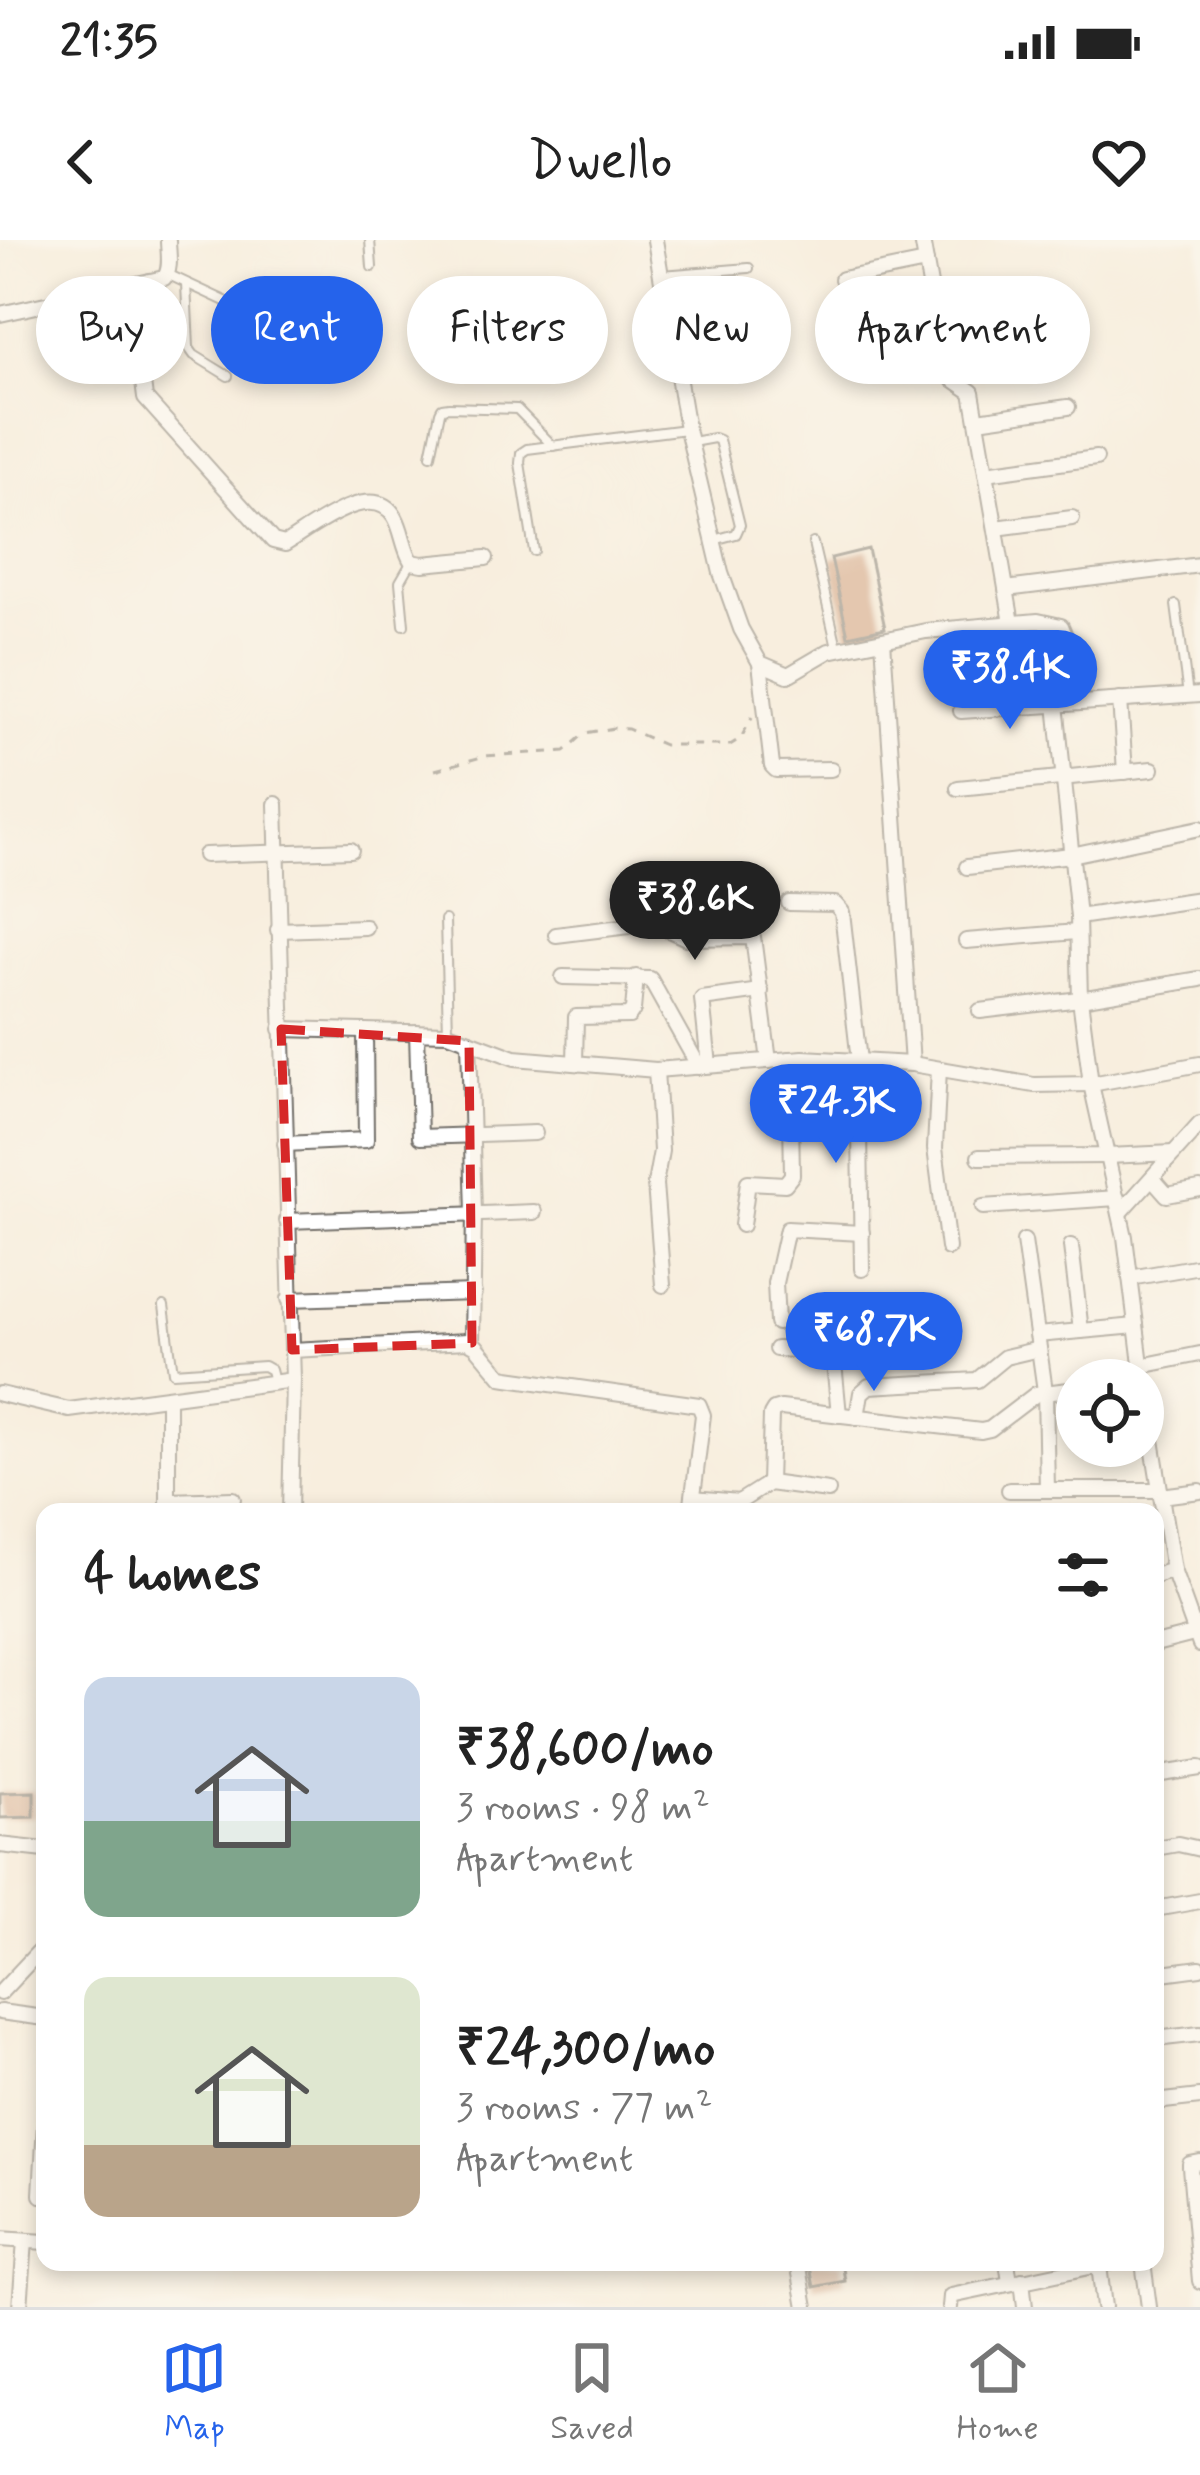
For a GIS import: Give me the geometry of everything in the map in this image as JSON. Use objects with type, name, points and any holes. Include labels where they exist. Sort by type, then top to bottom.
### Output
[{"type":"street","points":[[162,276],[167,274],[168,240]]},
{"type":"street","points":[[655,240],[689,435],[713,540],[741,629],[760,664],[772,766],[776,770],[831,769]]},
{"type":"street","points":[[922,240],[928,276]]},
{"type":"street","points":[[857,276],[926,262]]},
{"type":"street","points":[[0,314],[36,306]]},
{"type":"street","points":[[142,384],[145,398],[273,541],[285,544],[355,503],[370,501],[393,513],[412,562],[486,558]]},
{"type":"street","points":[[961,384],[972,392],[978,420],[1012,623]]},
{"type":"street","points":[[978,420],[1068,407]]},
{"type":"street","points":[[986,473],[1096,458]]},
{"type":"street","points":[[996,529],[1072,518]]},
{"type":"street","points":[[1006,590],[1200,565]]},
{"type":"street","points":[[760,664],[788,675],[829,651],[926,631],[1038,621],[1061,626],[1070,648],[1057,704],[1078,925],[1080,999],[1090,1084],[1118,1206],[1140,1359]]},
{"type":"street","points":[[883,640],[912,1064]]},
{"type":"street","points":[[961,711],[1194,696]]},
{"type":"street","points":[[1120,700],[1125,772]]},
{"type":"street","points":[[958,788],[1153,770]]},
{"type":"street","points":[[276,804],[293,1380],[290,1503]]},
{"type":"street","points":[[967,866],[1071,855],[1200,828]]},
{"type":"street","points":[[205,855],[350,850]]},
{"type":"street","points":[[966,941],[1078,925],[1200,899]]},
{"type":"street","points":[[789,903],[835,904],[842,912],[859,1061],[862,1269]]},
{"type":"street","points":[[556,935],[654,923],[686,938],[749,935],[755,940],[769,1061]]},
{"type":"street","points":[[278,929],[365,927]]},
{"type":"street","points":[[562,977],[650,979],[704,1066]]},
{"type":"street","points":[[575,1063],[576,1016],[632,1014],[636,977]]},
{"type":"street","points":[[980,1011],[1200,979]]},
{"type":"street","points":[[704,1066],[702,999],[760,991]]},
{"type":"street","points":[[281,1028],[448,1033],[508,1057],[656,1070],[790,1059],[859,1061],[912,1064],[1034,1085],[1090,1084],[1200,1064]]},
{"type":"street","points":[[285,1144],[366,1140],[365,1031]]},
{"type":"street","points":[[417,1032],[420,1137],[535,1133]]},
{"type":"street","points":[[470,1041],[472,1342],[508,1378],[699,1405],[703,1415],[692,1503]]},
{"type":"street","points":[[742,1225],[748,1182],[785,1184],[792,1175],[790,1059]]},
{"type":"street","points":[[939,1069],[934,1139],[948,1248]]},
{"type":"street","points":[[656,1070],[661,1151],[655,1177],[663,1285]]},
{"type":"street","points":[[983,1207],[1118,1206],[1152,1178],[1200,1124]]},
{"type":"street","points":[[979,1157],[1174,1153]]},
{"type":"street","points":[[1152,1178],[1167,1195],[1200,1189]]},
{"type":"street","points":[[287,1221],[534,1212]]},
{"type":"street","points":[[777,1323],[776,1283],[787,1228],[862,1233]]},
{"type":"street","points":[[1024,1241],[1045,1391],[1047,1490]]},
{"type":"street","points":[[1071,1246],[1082,1331]]},
{"type":"street","points":[[1130,1278],[1200,1266]]},
{"type":"street","points":[[290,1299],[474,1293]]},
{"type":"street","points":[[857,1417],[861,1394],[869,1386],[977,1380],[1005,1358],[1038,1342],[1082,1331],[1136,1326]]},
{"type":"street","points":[[292,1350],[472,1342]]},
{"type":"street","points":[[776,1349],[833,1352],[839,1414]]},
{"type":"street","points":[[1164,1368],[1200,1354]]},
{"type":"street","points":[[0,1394],[68,1410],[293,1380]]},
{"type":"street","points":[[769,1483],[774,1410],[981,1431],[1036,1394],[1056,1390]]},
{"type":"street","points":[[168,1397],[168,1503]]},
{"type":"street","points":[[1157,1467],[1161,1503]]},
{"type":"street","points":[[723,1503],[739,1502],[769,1483],[828,1491]]},
{"type":"street","points":[[1009,1490],[1200,1491]]},
{"type":"street","points":[[196,1503],[233,1499]]},
{"type":"street","points":[[1164,1544],[1197,1640],[1164,1643]]},
{"type":"street","points":[[1164,1573],[1173,1570]]},
{"type":"street","points":[[1164,1773],[1200,1768]]},
{"type":"street","points":[[0,1845],[36,1849]]},
{"type":"street","points":[[1164,1846],[1200,1849]]},
{"type":"street","points":[[1164,1907],[1200,1901]]},
{"type":"street","points":[[0,1993],[36,1955]]},
{"type":"street","points":[[1164,1973],[1200,1968]]},
{"type":"street","points":[[0,2012],[36,2017]]},
{"type":"street","points":[[1164,2038],[1200,2034]]},
{"type":"street","points":[[1164,2101],[1200,2097]]},
{"type":"street","points":[[1200,2162],[1190,2164],[1200,2281]]},
{"type":"street","points":[[0,2239],[36,2242]]},
{"type":"street","points":[[20,2307],[25,2241]]},
{"type":"street","points":[[799,2271],[806,2307]]},
{"type":"street","points":[[1011,2271],[1025,2307]]},
{"type":"street","points":[[950,2307],[951,2296],[1066,2271]]},
{"type":"street","points":[[1104,2307],[1106,2271]]},
{"type":"street","points":[[1144,2271],[1149,2307]]},
{"type":"lane","points":[[370,240],[371,267]]},
{"type":"lane","points":[[661,275],[748,268]]},
{"type":"lane","points":[[167,274],[171,276]]},
{"type":"lane","points":[[187,305],[189,348],[211,366]]},
{"type":"lane","points":[[431,455],[440,412],[448,407],[517,409],[553,446]]},
{"type":"lane","points":[[534,551],[521,453],[689,435],[719,440],[740,525],[736,534],[713,540]]},
{"type":"lane","points":[[813,543],[837,649]]},
{"type":"lane","points":[[404,626],[400,582],[412,562]]},
{"type":"lane","points":[[1176,605],[1194,696]]},
{"type":"lane","points":[[445,920],[448,1033]]},
{"type":"lane","points":[[164,1306],[173,1372],[264,1366],[271,1370],[274,1382]]},
{"type":"path","points":[[435,770],[485,755],[565,751],[585,734],[614,728],[664,745],[730,745],[741,738],[763,694]]},
{"type":"highlighted area","points":[[281,1029],[469,1041],[472,1343],[292,1350]]},
{"type":"building","points":[[868,549],[885,628],[848,636],[831,558]]},
{"type":"building","points":[[34,1792],[34,1817],[0,1818],[0,1793]]},
{"type":"building","points":[[811,2271],[843,2271],[845,2281],[814,2287]]}]
